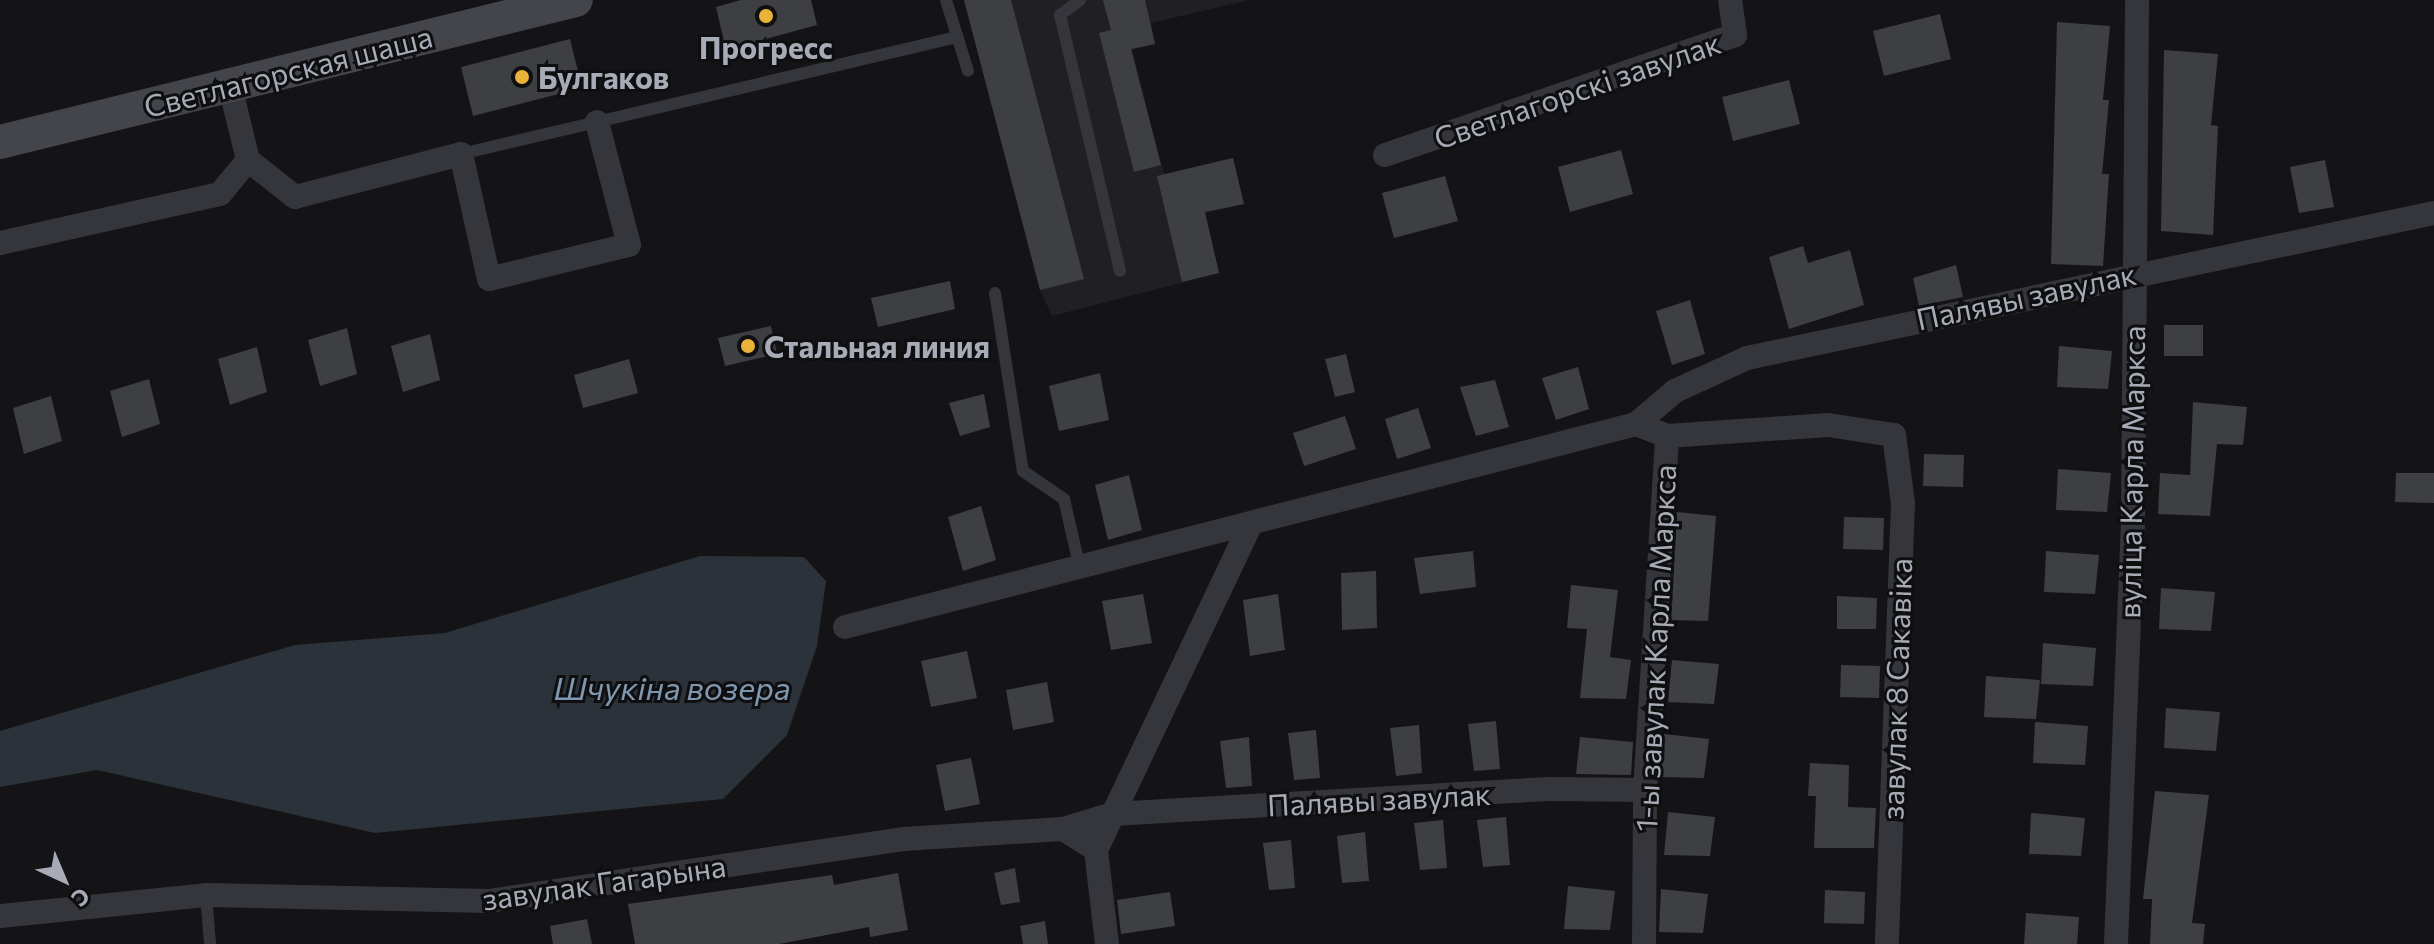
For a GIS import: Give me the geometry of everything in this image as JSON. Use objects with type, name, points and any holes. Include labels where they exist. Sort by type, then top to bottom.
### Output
[{"type":"main road","name":"Светлагорская шаша","points":[[0,142],[576,0]]},
{"type":"street","name":"Светлагорскі завулак","points":[[1385,155],[1735,35],[1730,0]]},
{"type":"street","name":"вуліца Карла Маркса","points":[[2116,944],[2133,526],[2137,0]]},
{"type":"street","points":[[230,86],[248,160],[295,197],[461,154],[489,279],[629,245],[597,122]]},
{"type":"street","points":[[0,243],[220,194],[248,160]]},
{"type":"street","name":"Палявы завулак","points":[[845,627],[1249,528],[1636,424],[1675,391],[1747,358],[2134,272],[2434,213]]},
{"type":"street","points":[[1636,424],[1667,436]]},
{"type":"street","name":"1-ы завулак Карла Маркса","points":[[1644,944],[1645,790],[1667,436],[1828,425],[1894,435]]},
{"type":"street","name":"завулак 8 Сакавіка","points":[[1887,944],[1903,503],[1894,435]]},
{"type":"street","points":[[1107,944],[1096,850],[1249,528]]},
{"type":"street","name":"Палявы завулак","points":[[1113,814],[1548,789],[1645,790]]},
{"type":"street","name":"завулак Гагарына","points":[[0,916],[206,895],[489,901],[904,839],[1063,829],[1113,814]]},
{"type":"street","points":[[1063,829],[1096,850]]},
{"type":"lane","points":[[946,0],[968,71]]},
{"type":"lane","points":[[1080,0],[1060,15],[1120,271]]},
{"type":"lane","points":[[461,154],[957,37]]},
{"type":"lane","points":[[995,293],[1023,471],[1064,499],[1080,569]]},
{"type":"lane","points":[[206,895],[210,944]]},
{"type":"shaded area","points":[[964,0],[1249,0],[1151,23],[1155,44],[1132,50],[1164,174],[1233,158],[1244,204],[1205,213],[1219,273],[1052,316],[1040,290]]},
{"type":"water","name":"Шчукіна возера","points":[[700,556],[804,557],[826,581],[817,646],[787,735],[723,799],[375,833],[97,770],[0,787],[0,731],[295,645],[445,633]]},
{"type":"building","name":"Прогресс","points":[[741,0],[811,0],[817,25],[726,50],[716,7]]},
{"type":"building","points":[[964,0],[1011,0],[1084,279],[1040,290]]},
{"type":"building","points":[[1103,0],[1145,0],[1155,44],[1131,49],[1161,165],[1134,172],[1099,33],[1111,30]]},
{"type":"building","points":[[1940,14],[1951,59],[1884,76],[1873,31]]},
{"type":"building","points":[[2057,22],[2110,26],[2103,100],[2109,100],[2102,174],[2109,174],[2103,266],[2051,264]]},
{"type":"building","name":"Булгаков","points":[[570,39],[582,88],[473,116],[461,67]]},
{"type":"building","points":[[2164,50],[2218,54],[2211,125],[2218,126],[2213,235],[2161,231]]},
{"type":"building","points":[[1789,80],[1800,124],[1733,141],[1722,97]]},
{"type":"building","points":[[1621,150],[1633,194],[1570,212],[1558,167]]},
{"type":"building","points":[[1233,158],[1244,204],[1205,212],[1219,273],[1182,282],[1157,176]]},
{"type":"building","points":[[2325,160],[2334,207],[2299,213],[2290,167]]},
{"type":"building","points":[[1445,176],[1458,221],[1394,238],[1382,193]]},
{"type":"building","points":[[1803,246],[1808,263],[1850,250],[1864,305],[1789,329],[1769,257]]},
{"type":"building","points":[[1956,265],[1963,297],[1919,306],[1913,278]]},
{"type":"building","points":[[950,281],[955,309],[878,327],[871,298]]},
{"type":"building","points":[[1690,300],[1705,354],[1672,365],[1656,311]]},
{"type":"building","points":[[2164,325],[2203,325],[2203,356],[2164,356]]},
{"type":"building","points":[[771,326],[777,354],[725,366],[718,338]]},
{"type":"building","points":[[347,328],[357,374],[320,386],[308,340]]},
{"type":"building","points":[[430,334],[440,380],[403,392],[391,346]]},
{"type":"building","points":[[2059,346],[2112,351],[2108,389],[2057,387]]},
{"type":"building","points":[[257,347],[267,392],[230,405],[218,359]]},
{"type":"building","points":[[1346,354],[1355,392],[1335,397],[1325,359]]},
{"type":"building","points":[[629,359],[638,393],[583,408],[574,375]]},
{"type":"building","points":[[1578,367],[1589,409],[1556,420],[1542,378]]},
{"type":"building","points":[[1100,373],[1109,420],[1059,431],[1049,386]]},
{"type":"building","points":[[149,379],[160,424],[122,437],[110,391]]},
{"type":"building","points":[[1495,380],[1509,427],[1476,436],[1460,387]]},
{"type":"building","points":[[984,394],[990,427],[960,436],[949,403]]},
{"type":"building","points":[[51,396],[62,441],[24,454],[13,408]]},
{"type":"building","points":[[2193,402],[2247,407],[2243,445],[2217,444],[2210,516],[2158,514],[2160,473],[2190,475]]},
{"type":"building","points":[[1418,408],[1431,448],[1397,459],[1385,419]]},
{"type":"building","points":[[1345,416],[1356,449],[1304,466],[1293,433]]},
{"type":"building","points":[[1924,454],[1964,455],[1963,487],[1923,486]]},
{"type":"building","points":[[2058,469],[2111,473],[2107,512],[2056,510]]},
{"type":"building","points":[[2396,473],[2434,473],[2434,503],[2395,502]]},
{"type":"building","points":[[1129,475],[1142,530],[1108,540],[1095,485]]},
{"type":"building","points":[[981,506],[996,560],[963,571],[948,517]]},
{"type":"building","points":[[1677,512],[1716,516],[1708,621],[1671,620]]},
{"type":"building","points":[[1844,517],[1884,518],[1883,550],[1843,549]]},
{"type":"building","points":[[1473,551],[1476,587],[1420,594],[1414,558]]},
{"type":"building","points":[[2046,551],[2099,555],[2095,594],[2044,592]]},
{"type":"building","points":[[1376,571],[1377,628],[1342,630],[1341,573]]},
{"type":"building","points":[[1571,585],[1618,590],[1610,657],[1631,660],[1626,699],[1580,698],[1587,629],[1567,628]]},
{"type":"building","points":[[2161,588],[2215,592],[2211,631],[2159,629]]},
{"type":"building","points":[[1143,594],[1152,643],[1111,650],[1102,601]]},
{"type":"building","points":[[1278,594],[1285,650],[1250,656],[1243,600]]},
{"type":"building","points":[[1837,596],[1877,598],[1876,629],[1837,629]]},
{"type":"building","points":[[2043,643],[2096,648],[2093,686],[2041,684]]},
{"type":"building","points":[[967,651],[977,698],[931,707],[921,661]]},
{"type":"building","points":[[1672,660],[1719,664],[1714,704],[1668,702]]},
{"type":"building","points":[[1841,665],[1880,666],[1879,698],[1840,697]]},
{"type":"building","points":[[1986,676],[2040,680],[2036,719],[1984,717]]},
{"type":"building","points":[[1047,682],[1054,722],[1013,730],[1006,690]]},
{"type":"building","points":[[2166,708],[2220,712],[2216,751],[2164,748]]},
{"type":"building","points":[[1496,721],[1500,769],[1474,771],[1468,724]]},
{"type":"building","points":[[2035,722],[2088,726],[2085,765],[2033,763]]},
{"type":"building","points":[[1419,725],[1422,773],[1396,776],[1390,728]]},
{"type":"building","points":[[1316,730],[1320,778],[1294,780],[1288,733]]},
{"type":"building","points":[[1664,734],[1709,739],[1704,778],[1661,777]]},
{"type":"building","points":[[1249,737],[1252,786],[1226,788],[1220,741]]},
{"type":"building","points":[[1580,737],[1633,742],[1631,775],[1576,774]]},
{"type":"building","points":[[971,758],[980,804],[945,811],[936,765]]},
{"type":"building","points":[[1810,763],[1849,765],[1848,807],[1876,808],[1874,848],[1814,848],[1816,796],[1808,796]]},
{"type":"building","points":[[2155,791],[2209,795],[2192,923],[2205,924],[2203,944],[2150,944],[2152,899],[2143,899]]},
{"type":"building","points":[[1668,812],[1715,817],[1710,856],[1664,855]]},
{"type":"building","points":[[2031,813],[2085,818],[2081,856],[2029,854]]},
{"type":"building","points":[[1506,817],[1510,865],[1483,867],[1477,820]]},
{"type":"building","points":[[1443,820],[1447,868],[1420,870],[1414,823]]},
{"type":"building","points":[[1365,832],[1369,881],[1342,883],[1337,836]]},
{"type":"building","points":[[1291,840],[1295,888],[1269,890],[1263,843]]},
{"type":"building","points":[[1015,868],[1020,902],[1001,905],[994,873]]},
{"type":"building","points":[[898,873],[908,930],[870,937],[869,927],[779,944],[635,944],[628,904],[832,875],[834,885]]},
{"type":"building","points":[[1568,886],[1615,891],[1610,930],[1564,929]]},
{"type":"building","points":[[1661,889],[1708,894],[1703,933],[1659,932]]},
{"type":"building","points":[[1825,890],[1865,892],[1864,924],[1824,923]]},
{"type":"building","points":[[1170,892],[1175,926],[1121,934],[1117,900]]},
{"type":"building","points":[[2026,913],[2079,917],[2077,944],[2024,944]]},
{"type":"building","points":[[587,919],[592,944],[553,944],[550,926]]},
{"type":"building","points":[[1045,921],[1048,944],[1023,944],[1020,926]]},
{"type":"place","name":"Прогресс","points":[[766,16]]},
{"type":"place","name":"Булгаков","points":[[522,77]]},
{"type":"place","name":"Стальная линия","points":[[748,346]]}]
